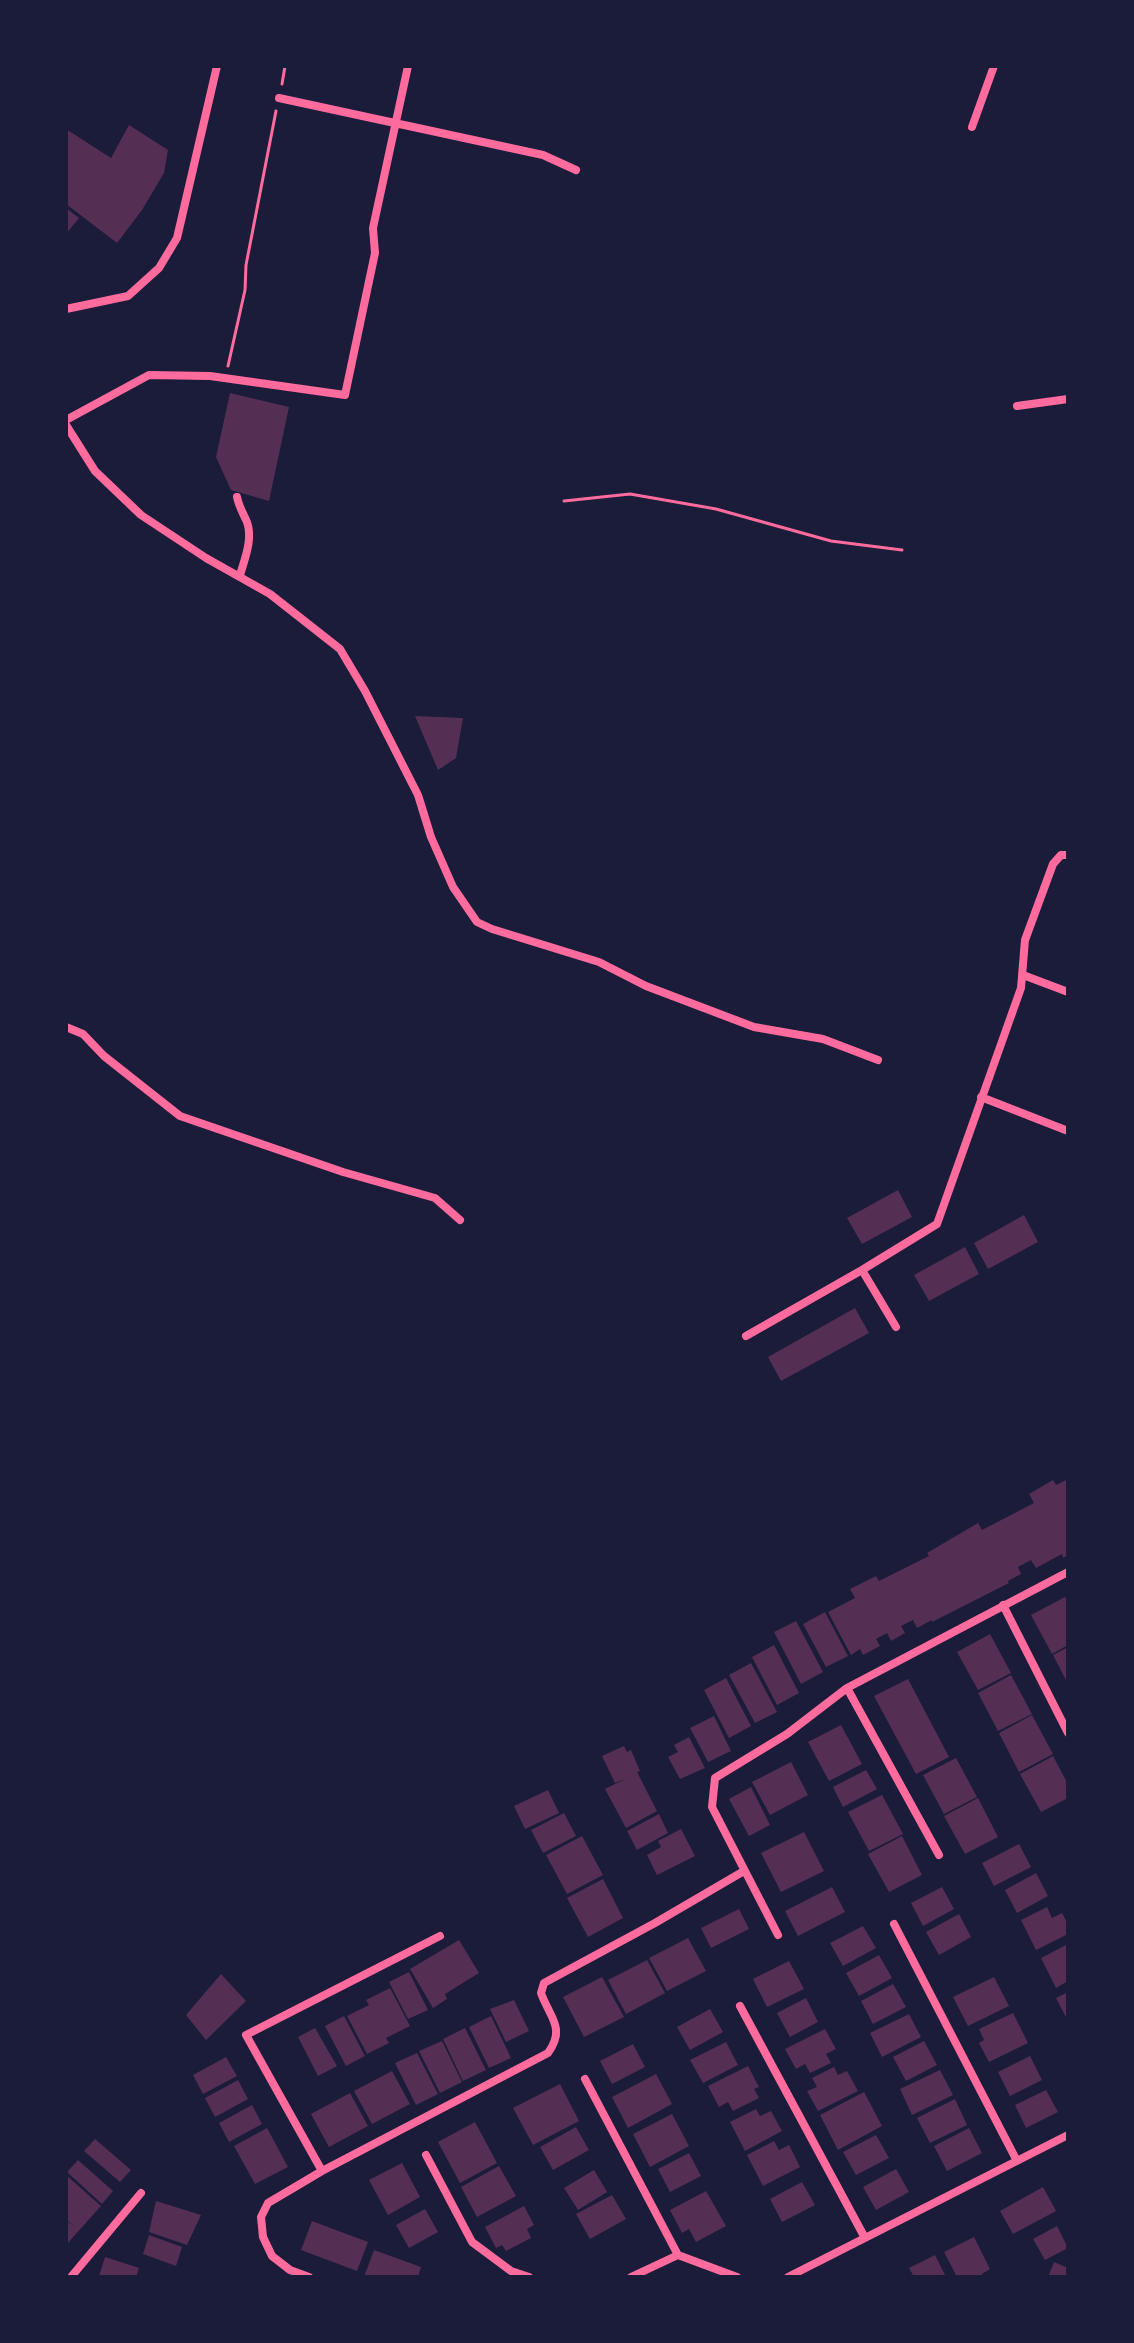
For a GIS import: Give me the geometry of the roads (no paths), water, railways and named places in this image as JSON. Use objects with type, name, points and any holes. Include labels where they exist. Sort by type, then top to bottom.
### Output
[{"type":"street","points":[[66,309],[128,296],[159,268],[177,238],[217,66]]},
{"type":"street","points":[[408,66],[373,228],[375,253],[345,395],[226,378],[149,375],[66,422],[95,471],[141,515],[206,558],[270,594],[340,649],[418,795],[431,837],[453,887],[477,922],[599,962],[646,986],[754,1027],[823,1039],[878,1060]]},
{"type":"street","points":[[972,127],[994,66]]},
{"type":"street","points":[[279,98],[543,155],[576,170]]},
{"type":"street","points":[[1017,406],[1068,399]]},
{"type":"street","points":[[237,497],[248,524],[249,548],[240,575]]},
{"type":"street","points":[[746,1336],[937,1224],[1021,988],[1025,940],[1053,864],[1061,855],[1068,855]]},
{"type":"street","points":[[1023,975],[1068,992]]},
{"type":"street","points":[[66,1027],[83,1034],[104,1056],[180,1116],[343,1172],[435,1198],[460,1220]]},
{"type":"street","points":[[981,1097],[1068,1131]]},
{"type":"street","points":[[862,1270],[896,1327]]},
{"type":"street","points":[[778,1935],[712,1807],[715,1778],[787,1734],[847,1688],[1068,1572]]},
{"type":"street","points":[[1003,1605],[1068,1733]]},
{"type":"street","points":[[847,1688],[939,1855]]},
{"type":"street","points":[[309,2277],[290,2270],[272,2256],[263,2237],[261,2217],[268,2203],[322,2171],[548,2053],[557,2040],[558,2028],[541,1993],[544,1983],[744,1871]]},
{"type":"street","points":[[894,1924],[1017,2161]]},
{"type":"street","points":[[322,2171],[246,2035],[440,1936]]},
{"type":"street","points":[[740,2006],[865,2238]]},
{"type":"street","points":[[585,2079],[678,2255],[737,2277]]},
{"type":"street","points":[[788,2277],[1068,2135]]},
{"type":"street","points":[[426,2155],[472,2242],[511,2271],[529,2277]]},
{"type":"street","points":[[71,2277],[141,2193]]},
{"type":"street","points":[[631,2277],[678,2255]]}]
